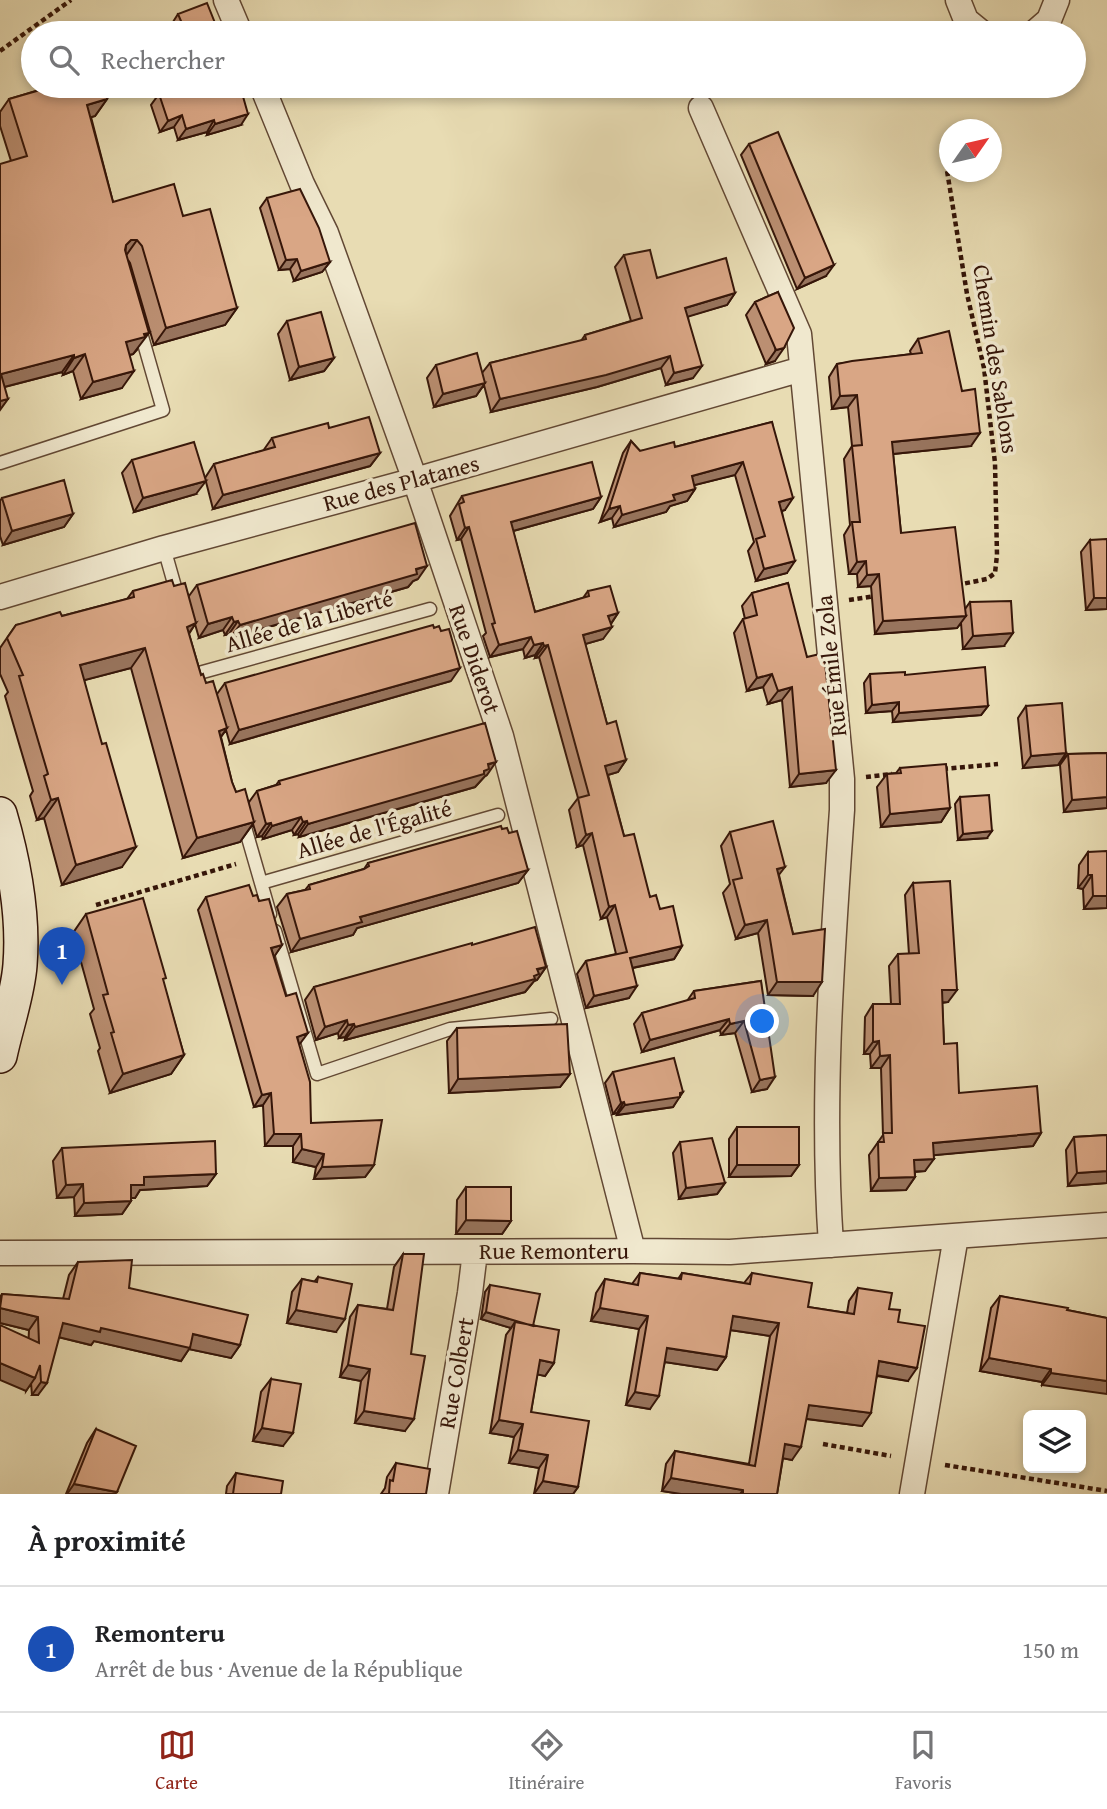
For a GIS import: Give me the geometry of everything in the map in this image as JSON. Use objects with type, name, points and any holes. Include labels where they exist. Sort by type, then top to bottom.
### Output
[{"type":"street","points":[[226,0],[235,21]]},
{"type":"street","points":[[958,0],[967,21]]},
{"type":"street","points":[[1048,21],[1057,0]]},
{"type":"street","name":"Rue Diderot","points":[[267,98],[302,184],[326,233],[415,480],[501,736],[633,1251]]},
{"type":"street","name":"Rue Émile Zola","points":[[701,108],[799,334],[842,779],[828,1006],[827,1183],[831,1245]]},
{"type":"street","name":"Rue des Platanes","points":[[0,597],[164,548],[415,480],[802,369]]},
{"type":"street","points":[[0,814],[9,847],[19,912],[10,963],[0,1056]]},
{"type":"street","name":"Rue Remonteru","points":[[0,1253],[730,1252],[1107,1224]]},
{"type":"street","points":[[912,1494],[956,1237]]},
{"type":"street","name":"Rue Colbert","points":[[436,1494],[475,1252]]},
{"type":"lane","points":[[0,463],[163,410],[137,318]]},
{"type":"lane","points":[[164,548],[182,610]]},
{"type":"lane","name":"Allée de la Liberté","points":[[203,686],[198,666],[429,609]]},
{"type":"lane","points":[[239,806],[317,1074],[450,1029],[551,1019]]},
{"type":"lane","name":"Allée de l'Égalité","points":[[261,883],[498,815]]},
{"type":"path","points":[[42,21],[71,0]]},
{"type":"path","points":[[0,51],[21,36]]},
{"type":"path","name":"Chemin des Sablons","points":[[947,586],[987,579],[995,573],[997,555],[995,463],[984,368],[967,294],[949,182]]},
{"type":"path","points":[[824,604],[879,596]]},
{"type":"path","points":[[933,770],[998,764]]},
{"type":"path","points":[[842,779],[894,774]]},
{"type":"path","points":[[96,905],[254,859]]},
{"type":"path","points":[[823,1444],[1107,1491]]},
{"type":"building","points":[[207,3],[214,21],[181,21],[178,14]]},
{"type":"building","points":[[21,96],[21,98],[107,98],[87,105],[113,202],[174,184],[183,216],[210,209],[237,308],[166,328],[142,246],[137,240],[131,240],[125,250],[149,333],[144,334],[145,337],[126,342],[134,371],[93,382],[85,354],[74,358],[74,355],[1,374],[8,399],[0,401],[0,164],[27,156],[9,99]]},
{"type":"building","points":[[160,98],[243,98],[248,114],[215,124],[214,120],[186,129],[182,115],[168,121]]},
{"type":"building","points":[[778,132],[834,265],[805,278],[749,144]]},
{"type":"building","points":[[300,189],[319,228],[330,262],[301,271],[297,259],[286,260],[267,198]]},
{"type":"building","points":[[650,250],[657,278],[726,258],[735,293],[685,308],[702,366],[674,373],[670,356],[606,375],[500,399],[490,363],[586,339],[585,335],[642,318],[624,255]]},
{"type":"building","points":[[778,292],[794,328],[784,348],[776,350],[755,302]]},
{"type":"building","points":[[321,312],[334,358],[299,367],[287,321]]},
{"type":"building","points":[[949,331],[962,391],[975,389],[980,433],[892,442],[901,533],[955,527],[966,616],[883,621],[879,574],[867,575],[866,561],[857,562],[852,522],[860,522],[852,446],[862,445],[857,395],[840,396],[837,364],[922,353],[918,339]]},
{"type":"building","points":[[477,353],[485,383],[443,394],[436,365]]},
{"type":"building","points":[[369,417],[380,453],[223,495],[214,464],[275,447],[272,438],[328,423],[329,428]]},
{"type":"building","points":[[772,422],[793,498],[779,502],[795,561],[764,569],[756,539],[765,536],[743,462],[692,476],[695,489],[673,495],[675,500],[622,515],[620,506],[609,509],[631,441],[640,451],[674,442],[675,447]]},
{"type":"building","points":[[194,442],[206,481],[143,498],[132,460]]},
{"type":"building","points":[[592,462],[601,497],[511,522],[535,612],[589,596],[588,591],[610,586],[618,613],[608,616],[612,627],[583,635],[607,724],[616,721],[626,760],[605,766],[624,836],[634,834],[650,897],[656,895],[660,909],[673,906],[682,946],[630,958],[637,986],[594,996],[586,961],[627,952],[615,905],[609,907],[592,833],[586,835],[578,798],[589,795],[548,645],[534,645],[531,637],[499,645],[469,527],[465,528],[459,504],[464,502],[462,496]]},
{"type":"building","points":[[64,480],[73,514],[12,531],[2,498]]},
{"type":"building","points":[[415,523],[427,566],[416,569],[417,574],[240,625],[238,621],[234,622],[232,617],[208,624],[197,585]]},
{"type":"building","points":[[1107,539],[1107,598],[1094,598],[1090,540]]},
{"type":"building","points":[[172,580],[174,586],[185,583],[196,623],[187,627],[201,675],[203,674],[206,683],[213,681],[227,728],[219,731],[232,782],[236,792],[245,789],[254,822],[197,838],[145,648],[80,665],[102,744],[106,743],[136,847],[76,865],[58,798],[51,800],[44,776],[48,774],[19,676],[23,675],[7,638],[16,625],[60,612],[62,616],[134,597],[133,591]]},
{"type":"building","points":[[788,583],[807,657],[824,653],[836,770],[799,774],[792,687],[778,691],[772,674],[757,678],[743,619],[757,615],[752,593]]},
{"type":"building","points":[[1011,601],[1013,633],[973,636],[970,602]]},
{"type":"building","points":[[433,625],[434,628],[439,626],[441,631],[449,629],[460,668],[239,730],[225,683]]},
{"type":"building","points":[[985,667],[988,706],[899,713],[899,702],[872,705],[870,674],[905,672],[905,675]]},
{"type":"building","points":[[1062,703],[1066,753],[1031,756],[1026,706]]},
{"type":"building","points":[[485,723],[496,762],[488,764],[489,769],[484,771],[484,774],[308,824],[307,821],[303,822],[301,817],[272,826],[271,823],[266,824],[257,791],[280,784],[279,781]]},
{"type":"building","points":[[1107,753],[1107,797],[1072,800],[1068,754]]},
{"type":"building","points":[[946,764],[950,808],[890,814],[887,774],[901,773],[900,768]]},
{"type":"building","points":[[989,795],[992,831],[963,834],[960,797]]},
{"type":"building","points":[[773,821],[785,867],[777,869],[793,934],[825,929],[822,982],[777,982],[767,920],[745,925],[733,880],[742,878],[730,832]]},
{"type":"building","points":[[501,826],[502,829],[507,828],[509,833],[517,831],[528,870],[360,917],[362,922],[300,939],[287,894],[310,889],[309,885],[364,869],[369,866],[368,863]]},
{"type":"building","points":[[1107,851],[1107,896],[1093,896],[1092,875],[1088,875],[1088,852]]},
{"type":"building","points":[[950,881],[957,990],[942,990],[944,1044],[957,1043],[959,1093],[1037,1086],[1041,1133],[933,1143],[934,1159],[914,1160],[915,1177],[879,1178],[878,1142],[884,1142],[883,1133],[892,1133],[890,1055],[880,1056],[879,1041],[873,1042],[873,1004],[900,1004],[898,954],[919,953],[913,883]]},
{"type":"building","points":[[249,885],[253,896],[257,895],[259,901],[269,899],[282,945],[271,948],[286,996],[296,993],[308,1033],[297,1037],[310,1082],[311,1123],[382,1120],[374,1165],[322,1167],[324,1154],[302,1149],[301,1134],[274,1134],[271,1093],[262,1095],[206,897]]},
{"type":"building","points":[[143,898],[184,1055],[123,1074],[103,995],[108,994],[86,914]]},
{"type":"building","points":[[535,927],[546,967],[537,969],[539,974],[534,976],[535,979],[355,1027],[354,1024],[348,1025],[347,1020],[325,1027],[314,987]]},
{"type":"building","points":[[761,981],[775,1077],[760,1080],[744,1021],[730,1024],[729,1019],[650,1040],[642,1013],[695,998],[694,991]]},
{"type":"building","points":[[567,1024],[570,1074],[458,1079],[457,1028]]},
{"type":"building","points":[[674,1058],[683,1092],[680,1097],[625,1105],[624,1102],[621,1103],[613,1072]]},
{"type":"building","points":[[737,1127],[799,1127],[799,1165],[737,1165]]},
{"type":"building","points":[[1107,1135],[1107,1171],[1077,1173],[1074,1137]]},
{"type":"building","points":[[712,1138],[725,1183],[686,1188],[680,1142]]},
{"type":"building","points":[[215,1141],[216,1174],[144,1177],[144,1185],[131,1185],[131,1201],[84,1203],[83,1184],[66,1185],[62,1148]]},
{"type":"building","points":[[466,1187],[511,1187],[511,1221],[466,1220]]},
{"type":"building","points":[[403,1254],[424,1254],[411,1354],[425,1356],[414,1419],[364,1411],[370,1369],[348,1365],[358,1305],[393,1310]]},
{"type":"building","points":[[132,1260],[129,1288],[248,1315],[240,1345],[193,1334],[190,1348],[101,1328],[100,1332],[63,1323],[47,1383],[41,1382],[40,1365],[35,1378],[0,1363],[0,1325],[39,1343],[38,1317],[0,1308],[2,1294],[69,1299],[78,1262]]},
{"type":"building","points":[[640,1273],[681,1279],[682,1273],[750,1284],[752,1273],[812,1283],[808,1307],[854,1314],[858,1288],[892,1293],[889,1309],[900,1310],[898,1322],[925,1326],[917,1368],[879,1361],[871,1413],[809,1405],[801,1447],[785,1444],[777,1494],[743,1494],[743,1490],[671,1478],[675,1451],[755,1466],[779,1323],[733,1316],[726,1357],[667,1348],[659,1396],[635,1392],[648,1316],[600,1308],[605,1279],[638,1285]]},
{"type":"building","points":[[318,1277],[352,1284],[345,1319],[296,1310],[302,1279],[317,1282]]},
{"type":"building","points":[[490,1285],[540,1294],[533,1326],[486,1312]]},
{"type":"building","points":[[1000,1296],[1107,1318],[1107,1381],[1051,1373],[1051,1369],[989,1358]]},
{"type":"building","points":[[515,1322],[559,1330],[554,1363],[540,1360],[531,1412],[589,1421],[578,1487],[543,1481],[548,1455],[518,1450],[523,1424],[499,1420]]},
{"type":"building","points":[[271,1379],[301,1384],[293,1433],[262,1428]]},
{"type":"building","points":[[96,1429],[136,1446],[117,1492],[74,1484]]},
{"type":"building","points":[[396,1463],[430,1469],[426,1494],[389,1494],[390,1480],[393,1481]]},
{"type":"building","points":[[236,1473],[283,1481],[281,1494],[233,1494]]},
{"type":"place","name":"Remonteru","points":[[62,985]]}]
